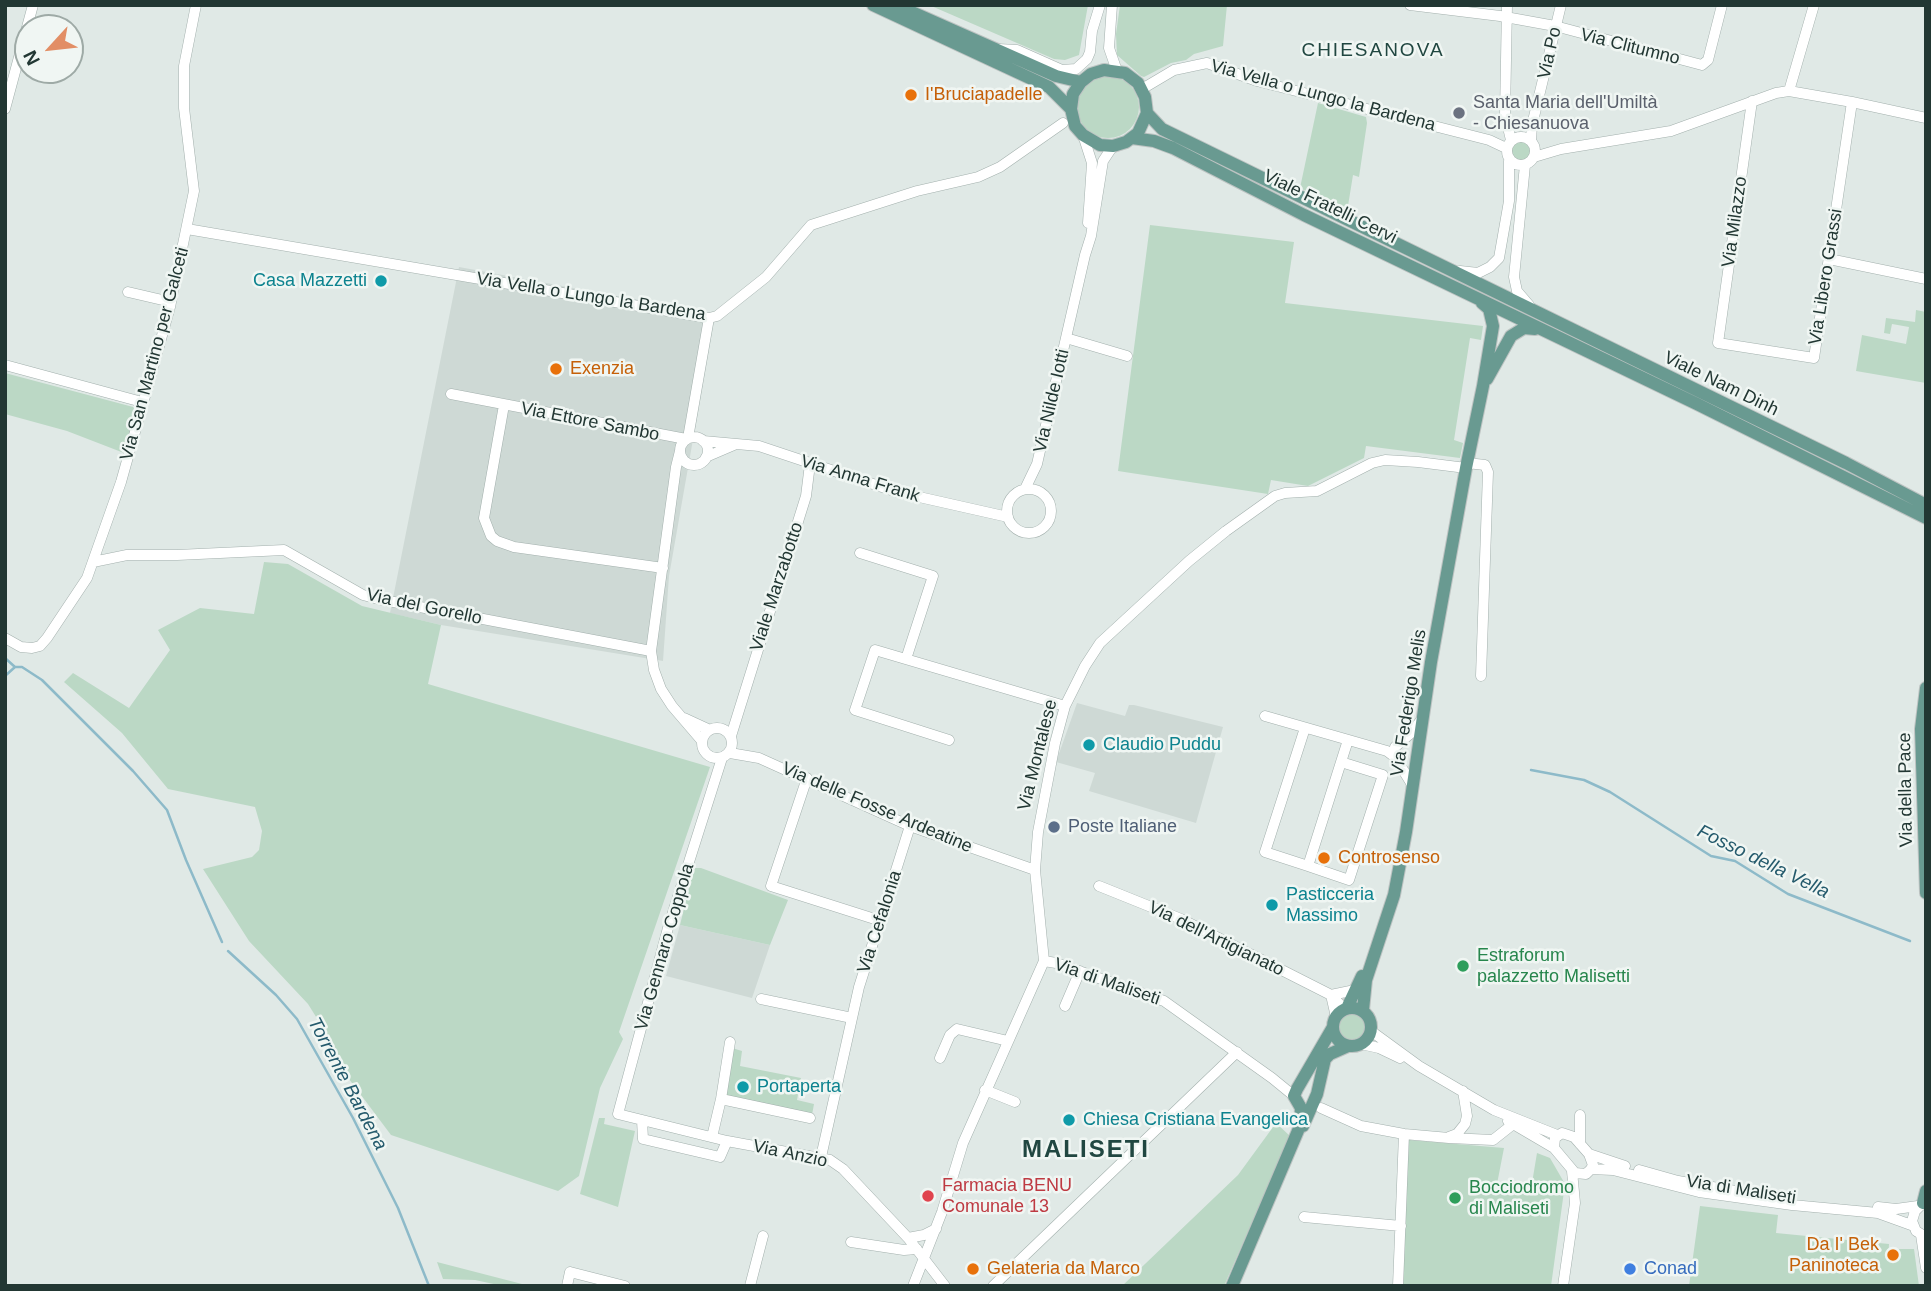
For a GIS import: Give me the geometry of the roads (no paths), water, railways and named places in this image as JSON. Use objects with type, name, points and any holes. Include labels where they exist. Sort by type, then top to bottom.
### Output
[{"type":"main road","points":[[873,5],[1049,88],[1071,109]]},
{"type":"main road","points":[[896,5],[1056,76],[1086,78]]},
{"type":"main road","points":[[1104,70],[1117,71],[1132,77],[1142,89],[1147,113],[1142,127],[1132,138],[1113,146],[1100,145],[1083,135],[1075,126],[1071,109],[1073,94],[1086,78],[1104,70]]},
{"type":"main road","name":"Viale Fratelli Cervi","points":[[1147,113],[1161,129],[1500,296]]},
{"type":"main road","name":"Viale Fratelli Cervi","points":[[1132,138],[1154,141],[1173,148],[1509,314]]},
{"type":"main road","points":[[1466,466],[1483,386],[1492,317],[1489,309],[1474,296]]},
{"type":"main road","name":"Viale Nam Dinh","points":[[1500,296],[1846,463],[1926,505]]},
{"type":"main road","name":"Viale Nam Dinh","points":[[1509,314],[1926,518]]},
{"type":"main road","points":[[1483,386],[1511,336],[1524,328],[1546,331]]},
{"type":"main road","name":"Via Federigo Melis","points":[[1371,1031],[1370,1019],[1363,1010],[1366,980],[1394,895],[1466,466]]},
{"type":"main road","name":"Via della Pace","points":[[1926,688],[1921,729],[1926,893]]},
{"type":"main road","name":"Via Federigo Melis","points":[[1295,1142],[1302,1116],[1296,1096],[1379,941]]},
{"type":"main road","points":[[1363,1010],[1340,1015],[1337,1039],[1348,1046],[1361,1044],[1371,1031]]},
{"type":"main road","name":"Via Federigo Melis","points":[[1232,1286],[1295,1142],[1317,1104],[1325,1059],[1348,1046]]},
{"type":"main road","points":[[1296,1096],[1306,1105],[1317,1104]]},
{"type":"street","points":[[5,109],[9,76],[33,5]]},
{"type":"street","name":"Via San Martino per Galceti","points":[[5,638],[21,648],[40,646],[87,578],[121,482],[171,302],[194,191],[184,108],[184,66],[196,5]]},
{"type":"street","points":[[997,49],[1017,50],[1062,70],[1076,69],[1087,59],[1090,52],[1092,31],[1101,5]]},
{"type":"street","points":[[1086,78],[1097,50],[1101,5]]},
{"type":"street","points":[[1112,5],[1109,48],[1117,71]]},
{"type":"street","name":"Via Clitumno","points":[[1410,5],[1555,26],[1697,65],[1708,60],[1722,5]]},
{"type":"street","points":[[1446,268],[1478,273],[1499,258],[1509,201],[1510,161],[1505,115],[1507,5]]},
{"type":"street","name":"Via Po","points":[[1532,142],[1532,125],[1561,5]]},
{"type":"street","points":[[1789,91],[1814,5]]},
{"type":"street","name":"Via Vella o Lungo la Bardena","points":[[1142,89],[1174,70],[1207,63],[1257,81],[1509,144]]},
{"type":"street","points":[[1510,161],[1525,165],[1534,157],[1562,149],[1671,131],[1752,101],[1789,91],[1926,118]]},
{"type":"street","name":"Via Milazzo","points":[[1718,343],[1752,101]]},
{"type":"street","name":"Via Libero Grassi","points":[[1718,343],[1814,358],[1852,102]]},
{"type":"street","name":"Via Vella o Lungo la Bardena","points":[[187,229],[709,318],[717,316],[766,277],[811,225],[917,191],[978,177],[1000,167],[1063,124]]},
{"type":"street","points":[[1083,135],[1092,163],[1085,255]]},
{"type":"street","points":[[1509,144],[1520,136],[1532,142],[1562,149]]},
{"type":"street","points":[[1532,142],[1534,157]]},
{"type":"street","points":[[1085,255],[1091,236],[1103,161],[1113,146]]},
{"type":"street","points":[[1525,165],[1514,281],[1521,297],[1540,315]]},
{"type":"street","name":"Via Nilde Iotti","points":[[1037,464],[1085,255]]},
{"type":"street","points":[[1829,259],[1926,279]]},
{"type":"street","points":[[128,292],[171,302]]},
{"type":"street","points":[[695,464],[683,459],[709,318]]},
{"type":"street","name":"Via Nilde Iotti","points":[[1066,338],[1128,356]]},
{"type":"street","points":[[5,365],[142,402]]},
{"type":"street","name":"Via Ettore Sambo","points":[[450,394],[688,440]]},
{"type":"street","name":"Via Ettore Sambo","points":[[504,405],[484,518],[491,536],[514,547],[663,568]]},
{"type":"street","points":[[688,440],[707,448],[706,457]]},
{"type":"street","points":[[681,716],[712,729],[722,729],[732,738],[721,756],[705,753],[702,741],[681,716],[661,689],[650,651],[674,487],[688,440]]},
{"type":"street","name":"Via Anna Frank","points":[[688,440],[759,446],[939,503],[986,510],[1008,517]]},
{"type":"street","points":[[674,487],[682,475],[695,464],[735,445]]},
{"type":"street","name":"Via Montalese","points":[[913,1286],[936,1229],[963,1143],[1044,961],[1035,870],[1038,832],[1065,706],[1100,643],[1199,553],[1275,496],[1317,491],[1372,463],[1385,460],[1466,466]]},
{"type":"street","name":"Viale Marzabotto","points":[[732,738],[738,710],[806,496],[810,464]]},
{"type":"street","points":[[1026,489],[1037,464]]},
{"type":"street","points":[[1037,464],[1040,492]]},
{"type":"street","points":[[1466,466],[1485,465],[1488,472],[1481,676]]},
{"type":"street","points":[[986,510],[1009,502],[1018,492],[1026,489],[1046,496],[1051,510],[1050,517],[1042,529],[1022,532],[1008,517],[1009,502]]},
{"type":"street","name":"Via del Gorello","points":[[93,562],[127,555],[284,550],[363,595],[650,651]]},
{"type":"street","points":[[860,553],[933,576],[906,659]]},
{"type":"street","points":[[949,740],[855,710],[875,650],[1065,706]]},
{"type":"street","points":[[702,741],[712,729],[738,710]]},
{"type":"street","points":[[1265,716],[1392,752],[1418,756]]},
{"type":"street","points":[[1392,752],[1424,716]]},
{"type":"street","points":[[1305,728],[1265,852],[1349,880],[1382,775],[1341,762]]},
{"type":"street","name":"Via delle Fosse Ardeatine","points":[[732,738],[759,758],[909,826],[1035,870]]},
{"type":"street","points":[[1308,866],[1348,740]]},
{"type":"street","points":[[1392,752],[1413,788]]},
{"type":"street","name":"Via delle Fosse Ardeatine","points":[[721,756],[759,758]]},
{"type":"street","name":"Via Gennaro Coppola","points":[[618,1114],[668,928],[721,756]]},
{"type":"street","points":[[807,778],[771,886],[881,920]]},
{"type":"street","name":"Via Cefalonia","points":[[821,1157],[852,1017],[909,826]]},
{"type":"street","name":"Via dell'Artigianato","points":[[1099,886],[1181,919],[1331,995],[1340,1015]]},
{"type":"street","name":"Via di Maliseti","points":[[1044,961],[1164,1000],[1296,1096]]},
{"type":"street","points":[[1065,1006],[1080,971]]},
{"type":"street","points":[[1331,995],[1355,990]]},
{"type":"street","points":[[761,999],[852,1017]]},
{"type":"street","points":[[940,1058],[950,1035],[957,1029],[1008,1041]]},
{"type":"street","name":"Via di Maliseti","points":[[1371,1031],[1419,1066]]},
{"type":"street","points":[[712,1137],[730,1042]]},
{"type":"street","name":"Via di Maliseti","points":[[1361,1044],[1379,1048],[1419,1066],[1463,1091],[1512,1125],[1553,1148],[1572,1171],[1619,1171],[1699,1192],[1792,1205],[1896,1214]]},
{"type":"street","points":[[993,1286],[1237,1052]]},
{"type":"street","points":[[985,1090],[1015,1102]]},
{"type":"street","points":[[1449,1138],[1457,1134],[1465,1124],[1467,1116],[1463,1091]]},
{"type":"street","points":[[720,1099],[810,1118]]},
{"type":"street","points":[[1317,1104],[1361,1126],[1449,1138],[1493,1140],[1512,1125]]},
{"type":"street","name":"Via di Maliseti","points":[[1494,1110],[1574,1137],[1589,1154],[1678,1181],[1896,1214]]},
{"type":"street","name":"Via Anzio","points":[[618,1114],[727,1141],[821,1157],[843,1169],[908,1238],[945,1286]]},
{"type":"street","points":[[1553,1148],[1553,1143],[1580,1115],[1580,1144]]},
{"type":"street","points":[[642,1120],[643,1139],[720,1157],[727,1141]]},
{"type":"street","points":[[1398,1286],[1404,1133]]},
{"type":"street","points":[[1575,1203],[1593,1165],[1589,1154]]},
{"type":"street","points":[[1563,1286],[1575,1203],[1572,1171]]},
{"type":"street","points":[[1920,1233],[1896,1214],[1923,1201]]},
{"type":"street","points":[[1923,1201],[1913,1216],[1920,1233],[1926,1268]]},
{"type":"street","points":[[1304,1217],[1401,1226]]},
{"type":"street","points":[[908,1238],[936,1229]]},
{"type":"street","points":[[750,1286],[763,1236]]},
{"type":"street","points":[[851,1242],[917,1250]]},
{"type":"street","points":[[567,1286],[570,1272],[625,1286]]},
{"type":"waterway","name":"Torrente Bardena","points":[[5,658],[15,667],[22,667],[42,680],[133,771],[167,810],[222,942]]},
{"type":"waterway","points":[[5,676],[15,667]]},
{"type":"waterway","name":"Fosso della Vella","points":[[1531,770],[1584,780],[1610,792],[1711,856],[1735,861],[1788,894],[1910,941]]},
{"type":"waterway","name":"Torrente Bardena","points":[[228,951],[276,995],[297,1019],[353,1118],[398,1208],[429,1286]]},
{"type":"place","name":"I'Bruciapadelle","points":[[911,95]]},
{"type":"place","name":"Santa Maria dell'Umiltà - Chiesanuova","points":[[1459,113]]},
{"type":"place","name":"Casa Mazzetti","points":[[381,281]]},
{"type":"place","name":"Exenzia","points":[[556,369]]},
{"type":"place","name":"Claudio Puddu","points":[[1089,745]]},
{"type":"place","name":"Poste Italiane","points":[[1054,827]]},
{"type":"place","name":"Controsenso","points":[[1324,858]]},
{"type":"place","name":"Pasticceria Massimo","points":[[1272,905]]},
{"type":"place","name":"Estraforum palazzetto Malisetti","points":[[1463,966]]},
{"type":"place","name":"Portaperta","points":[[743,1087]]},
{"type":"place","name":"Chiesa Cristiana Evangelica","points":[[1069,1120]]},
{"type":"place","name":"Farmacia BENU Comunale 13","points":[[928,1196]]},
{"type":"place","name":"Bocciodromo di Maliseti","points":[[1455,1198]]},
{"type":"place","name":"Da I' Bek Paninoteca","points":[[1893,1255]]},
{"type":"place","name":"Gelateria da Marco","points":[[973,1269]]},
{"type":"place","name":"Conad","points":[[1630,1269]]},
{"type":"district","name":"CHIESANOVA","points":[[1373,51]]},
{"type":"district","name":"MALISETI","points":[[1086,1150]]}]
